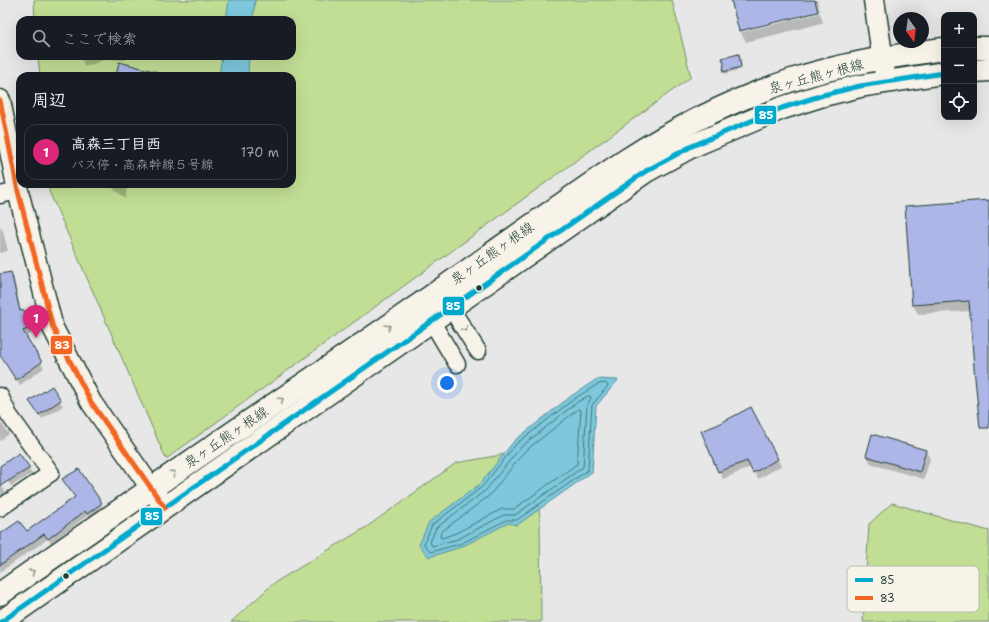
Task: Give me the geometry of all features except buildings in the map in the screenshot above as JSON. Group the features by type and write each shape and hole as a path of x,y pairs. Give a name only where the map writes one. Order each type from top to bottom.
{"main road":[{"path":"977,48 989,48"},
{"name":"泉ヶ丘熊ヶ根線","path":"0,594 627,159 669,134 708,114 749,96 794,79 883,59 941,49"},
{"path":"977,70 989,70"},
{"name":"泉ヶ丘熊ヶ根線","path":"1,622 646,171 692,146 782,108 823,96 886,81 941,73"}],"street":[{"path":"874,0 886,81"},
{"path":"0,100 9,193 53,328 91,402 165,508"},
{"path":"438,290 452,308 478,351"},
{"path":"432,322 457,364"},
{"path":"0,396 9,415 51,473 0,508"}],"green space":[{"path":"34,0 672,0 691,77 166,459 49,188 296,188 296,72 40,72 38,60 296,60 296,16 35,16"},
{"path":"512,453 532,468 540,516 541,622 231,622 274,583 368,526 456,463"},
{"path":"892,503 989,531 989,622 863,622 864,612 979,612 979,566 866,566 869,524"}],"water":[{"path":"229,0 255,0 253,16 227,16"},
{"path":"221,60 249,60 248,72 220,72"},
{"path":"597,379 618,380 596,406 592,472 517,525 508,523 461,547 429,557 419,545 429,522 480,484 514,441 571,396"}],"transit line":[{"name":"85","path":"1,622 646,171 692,146 782,108 823,95 860,86 941,73"},
{"name":"83","path":"0,100 16,181"},
{"name":"83","path":"17,188 53,328 91,402 165,508"}],"place":[{"name":"高森三丁目西","path":"36,338"}]}
